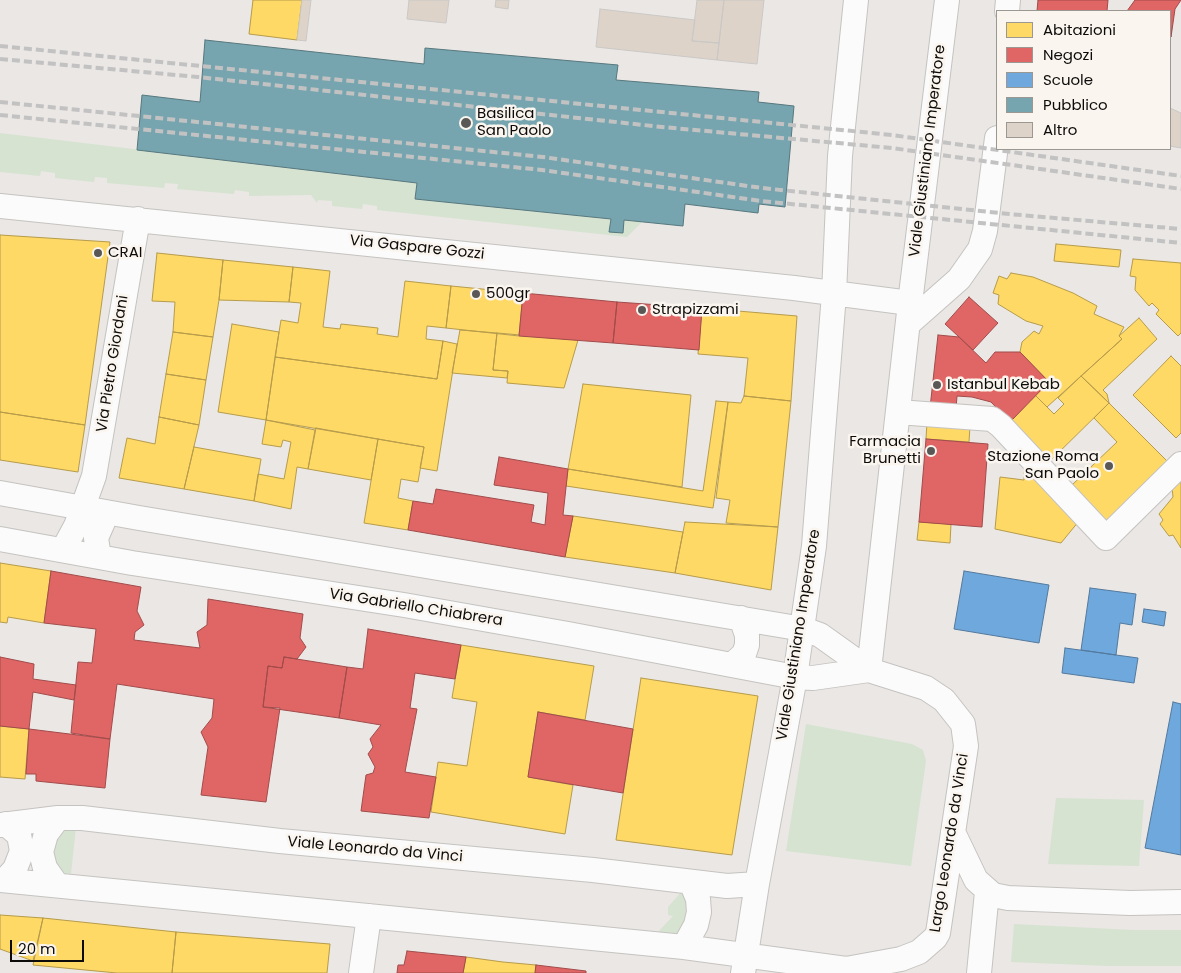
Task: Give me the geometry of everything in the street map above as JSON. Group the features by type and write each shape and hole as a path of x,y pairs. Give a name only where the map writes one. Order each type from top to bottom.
{"street":[{"name":"Viale Giustiniano Imperatore","path":"869,670 909,313 947,0"},
{"name":"Viale Giustiniano Imperatore","path":"745,965 757,884 803,629 820,479 834,294 840,156 853,5"},
{"path":"834,294 909,313 954,285 980,249 986,232 996,147"},
{"name":"Via Gaspare Gozzi","path":"0,206 138,219 834,294"},
{"name":"Via Pietro Giordani","path":"82,508 94,476 138,219"},
{"path":"898,412 992,420 1001,426 1106,538 1181,464"},
{"path":"0,493 107,513 803,629"},
{"path":"64,550 76,526 82,508"},
{"path":"99,557 96,538 98,529 107,513"},
{"name":"Via Gabriello Chiabrera","path":"0,539 99,557 404,605 733,664 795,677"},
{"path":"733,664 744,654 747,645 747,635 741,618"},
{"name":"Largo Leonardo da Vinci","path":"745,965 805,969 846,969 902,959 919,952 938,933 966,746 962,724 950,705 936,693 869,670 820,635 803,629"},
{"name":"Largo Leonardo da Vinci","path":"795,677 813,678 869,670"},
{"path":"57,884 45,868 41,852 46,834 58,818"},
{"name":"Viale Leonardo da Vinci","path":"3,824 58,818 82,818 290,842 593,870 727,886 757,884"},
{"name":"Viale Leonardo da Vinci","path":"3,824 19,835 22,851 15,869 3,880"},
{"path":"953,832 976,880 987,892 1008,898 1181,902"},
{"name":"Viale Leonardo da Vinci","path":"3,880 684,947 745,965"},
{"path":"684,947 696,925 699,912 698,899 691,882"},
{"path":"979,973 987,892"},
{"path":"361,973 369,916"},
{"path":"846,969 875,973"}],"green space":[{"path":"0,133 417,183 415,199 611,219 609,231 624,220 642,222 627,237 377,210 377,206 363,204 362,209 332,206 332,201 318,200 317,203 311,195 249,196 249,192 235,190 234,194 177,189 178,184 165,183 164,188 107,183 107,178 95,177 94,182 55,178 55,173 41,171 40,176 0,172"},
{"path":"806,724 912,744 923,750 926,761 911,866 786,851"},
{"path":"1056,798 1144,800 1139,866 1048,864"},
{"path":"76,827 71,874 61,872 54,866 51,840 61,829"},
{"path":"684,889 690,910 680,935 657,933 673,916 668,915 668,907"},
{"path":"1014,924 1133,930 1181,930 1181,966 1109,966 1011,962"}],"building: Abitazioni":[{"path":"253,0 302,0 297,40 249,34"},
{"path":"0,235 110,242 85,425 0,412"},
{"path":"1056,244 1121,250 1119,267 1054,261"},
{"path":"157,253 223,260 213,337 173,332 175,302 152,301"},
{"path":"1133,259 1181,263 1181,333 1178,336 1156,314 1159,310 1152,303 1149,306 1135,290 1136,277 1130,276"},
{"path":"223,260 293,267 289,302 219,300"},
{"path":"293,267 330,271 323,327 340,329 341,324 378,328 377,334 398,337 405,281 451,286 446,328 427,326 426,339 443,341 437,379 275,357 281,320 298,323 301,303 289,302"},
{"path":"1011,273 1033,277 1073,293 1097,306 1094,314 1124,327 1119,336 1122,339 1047,407 1035,395 1049,382 1020,352 1022,342 1034,331 1039,334 1043,326 1026,321 998,304 999,295 993,293 999,276 1007,279"},
{"path":"451,286 523,293 519,336 446,328"},
{"path":"702,308 797,316 791,401 744,396 748,358 698,354"},
{"path":"1139,318 1157,339 1103,390 1107,394 1109,403 1081,376 1122,339 1119,336"},
{"path":"232,324 279,332 266,420 218,412"},
{"path":"460,330 497,333 493,370 508,371 507,378 452,373"},
{"path":"173,332 213,337 206,380 166,374"},
{"path":"497,333 578,340 564,388 507,383 508,371 493,370"},
{"path":"443,341 457,344 437,471 420,468 424,447 266,420 275,357 437,379"},
{"path":"1171,356 1181,366 1181,433 1176,438 1133,395"},
{"path":"166,374 206,380 199,425 159,417"},
{"path":"1081,376 1109,403 1049,462 1010,422 1035,395 1054,414 1064,404 1058,398"},
{"path":"583,384 691,395 682,487 568,469"},
{"path":"744,396 791,401 778,527 726,523 730,500 716,498 728,402 741,403"},
{"path":"716,401 728,402 713,508 566,486 568,469 703,491"},
{"name":"Stazione Roma San Paolo","path":"1109,403 1168,462 1109,524 1072,485 1117,442 1094,418"},
{"path":"0,412 85,425 78,472 0,460"},
{"path":"159,417 199,425 184,489 119,478 127,438 155,444"},
{"path":"266,420 315,430 308,469 297,467 291,509 254,501 258,474 284,479 291,442 283,440 281,447 262,444"},
{"path":"927,422 970,426 969,442 926,439"},
{"path":"316,428 378,439 371,480 308,469"},
{"path":"378,439 424,447 418,482 401,479 398,498 413,501 408,530 364,523"},
{"path":"194,447 261,459 254,501 184,489"},
{"path":"1024,465 1079,521 1061,543 995,529 1000,477 1024,480"},
{"path":"1181,478 1181,548 1173,535 1169,536 1160,524 1163,520 1159,514 1173,497 1172,487"},
{"path":"573,516 683,532 675,573 565,557"},
{"path":"685,522 778,527 771,590 675,573"},
{"path":"919,522 951,524 950,543 917,540"},
{"path":"0,563 51,571 44,623 8,617 7,623 0,622"},
{"path":"461,645 594,666 585,720 538,712 528,777 573,785 565,834 431,812 438,762 467,766 477,702 452,698"},
{"path":"641,678 758,696 732,855 616,840"},
{"path":"0,726 29,729 25,779 0,777"},
{"path":"0,915 43,918 33,961 0,949"},
{"path":"43,918 176,932 172,973 117,973 33,965"},
{"path":"176,932 330,944 327,973 172,973"},
{"path":"466,957 536,965 535,973 463,973"}],"building: Negozi":[{"path":"1038,0 1108,0 1107,10 1037,10"},
{"path":"1135,0 1181,0 1175,9 1171,37 1171,10 1128,10"},
{"path":"523,293 617,302 613,343 519,336"},
{"path":"969,297 998,323 973,350 945,324"},
{"path":"617,302 702,308 699,350 613,343"},
{"path":"938,335 959,337 986,363 995,352 1020,352 1049,382 1010,422 991,402 972,397 957,396 956,409 930,408"},
{"path":"926,439 988,444 982,527 919,522"},
{"path":"499,457 568,469 563,515 573,516 565,557 408,530 413,501 433,504 436,489 534,505 531,522 545,525 548,493 494,485"},
{"path":"51,571 141,587 137,611 144,625 135,632 134,640 200,648 197,632 207,625 208,599 303,614 300,638 306,647 297,659 284,657 282,668 268,666 263,707 280,708 266,802 201,795 208,747 201,732 212,718 214,699 117,684 110,739 71,733 78,662 92,663 96,629 44,623"},
{"path":"368,629 461,645 455,679 415,673 410,708 417,709 405,772 436,777 429,818 361,811 366,775 373,773 375,767 368,754 373,747 370,739 381,725 339,718 347,667 363,669"},
{"path":"0,657 34,664 33,679 76,685 74,700 33,692 29,729 0,726"},
{"path":"284,657 347,667 339,718 263,707 268,666 282,668"},
{"path":"538,712 633,729 623,793 528,777"},
{"path":"29,729 110,739 105,788 36,781 36,774 26,774"},
{"path":"407,951 466,957 463,973 397,973 398,965 404,965"},
{"path":"536,965 586,971 586,973 535,973"}],"building: Scuole":[{"path":"964,571 1049,585 1039,643 954,629"},
{"path":"1090,588 1136,594 1132,625 1120,623 1116,655 1081,650"},
{"path":"1144,609 1166,612 1164,626 1142,622"},
{"path":"1065,648 1138,658 1134,683 1062,673"},
{"path":"1173,702 1181,704 1181,855 1145,848"}],"building: Pubblico":[{"name":"Basilica San Paolo","path":"205,40 424,64 425,48 618,65 616,80 759,92 758,102 794,106 785,207 759,204 758,213 685,204 683,226 624,220 623,233 609,232 611,219 415,199 417,183 137,150 142,95 200,102"}],"building: Altro":[{"path":"302,0 311,0 306,41 297,40"},
{"path":"409,0 449,0 446,23 407,19"},
{"path":"496,0 509,0 508,9 495,7"},
{"path":"697,0 724,0 719,43 692,41"},
{"path":"724,0 764,0 757,64 717,60"},
{"path":"600,9 695,20 692,41 719,43 717,60 596,47"},
{"path":"1171,108 1181,113 1181,148 1171,146"}],"railway":[{"path":"0,46 892,135 996,150"},
{"path":"0,59 198,77 662,127 892,148 1181,189"},
{"path":"0,102 543,157 762,188 1009,214 1181,229"},
{"path":"0,115 542,170 761,201 1181,243"},
{"path":"998,150 1181,176"}],"place":[{"name":"Basilica San Paolo","path":"466,123"},
{"name":"CRAI","path":"98,253"},
{"name":"500gr","path":"476,294"},
{"name":"Strapizzami","path":"642,310"},
{"name":"Istanbul Kebab","path":"937,385"},
{"name":"Farmacia Brunetti","path":"931,451"},
{"name":"Stazione Roma San Paolo","path":"1109,466"}]}
